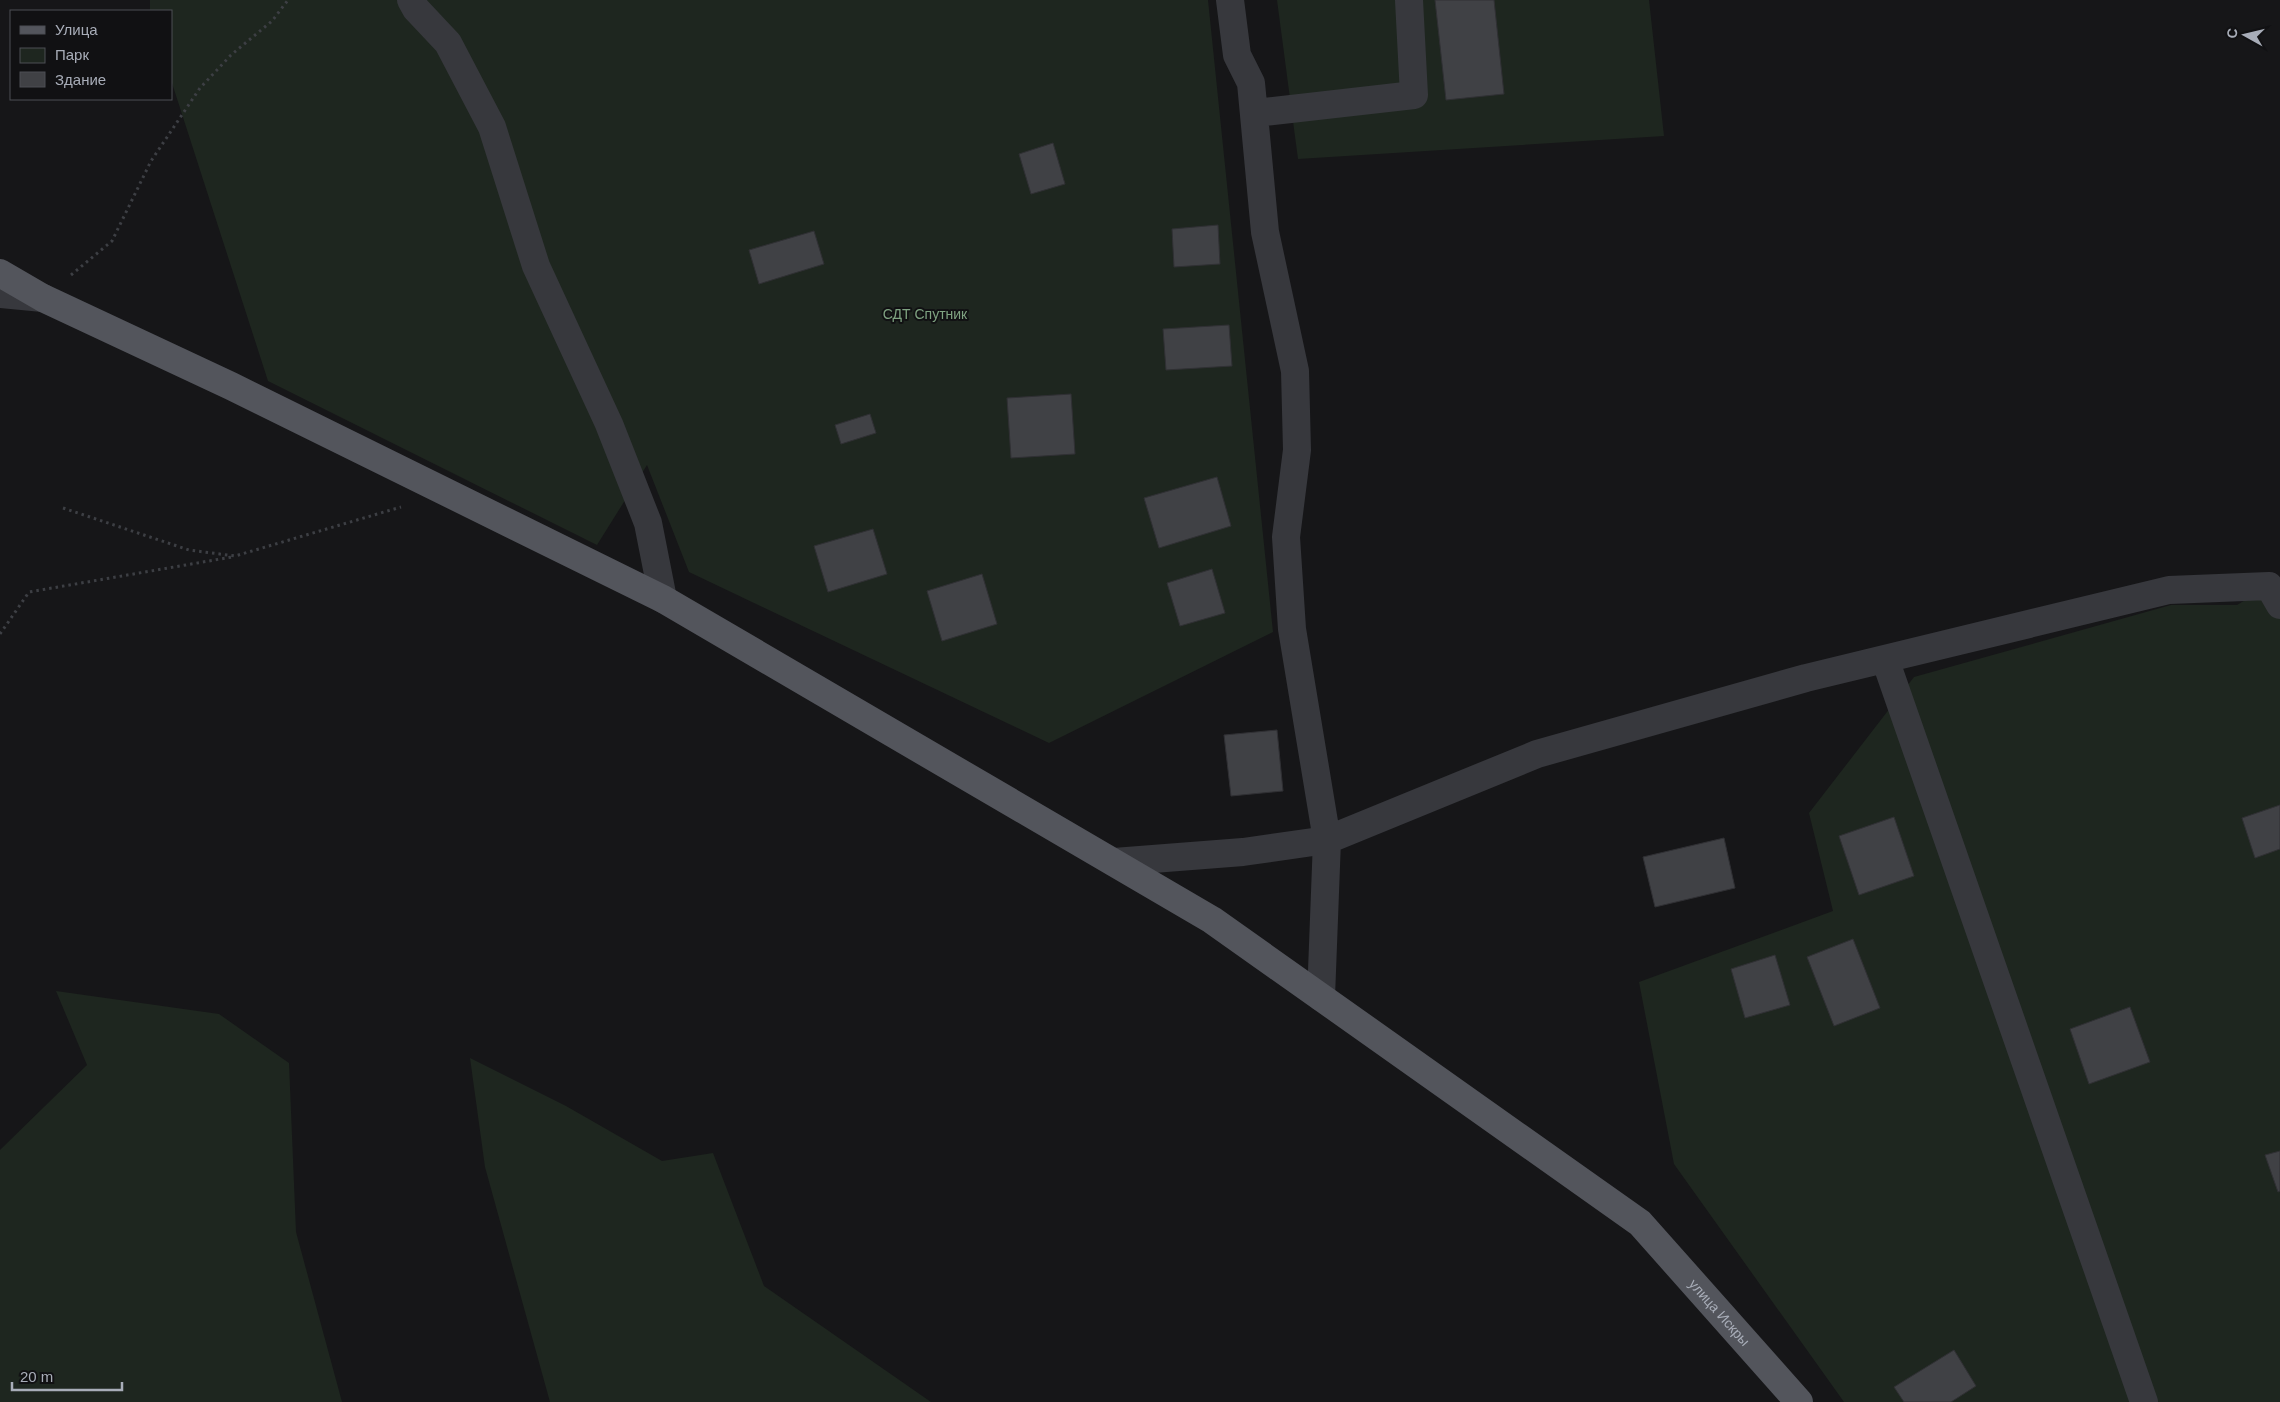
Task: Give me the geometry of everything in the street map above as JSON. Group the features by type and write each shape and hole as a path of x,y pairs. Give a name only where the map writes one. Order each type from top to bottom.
{"main road":[{"name":"улица Искры","path":"0,272 44,298 231,386 663,599 1212,920 1640,1223 1798,1402"}],"street":[{"path":"411,0 416,9 448,43 492,127 536,266 609,424 648,523 663,599"},
{"path":"1230,0 1237,55 1251,83 1265,232 1295,371 1297,450 1286,537 1292,628 1327,840 1321,997"},
{"path":"1255,113 1414,95 1410,0"},
{"path":"0,294 44,298"},
{"path":"1114,862 1243,852 1327,840 1537,754 1806,678 2169,590 2269,586 2280,605"},
{"path":"1885,659 2144,1402"}],"path":[{"path":"44,298 112,241 151,161 200,88 231,55 272,21 288,0"},
{"path":"0,634 29,592 235,556 449,493"},
{"path":"63,508 189,550 235,556"}],"green space":[{"name":"СДТ Спутник","path":"150,0 1208,0 1273,632 1049,743 689,572 647,465 597,545 268,381 172,83 172,10 150,10"},
{"path":"1277,0 1649,0 1664,136 1298,159"},
{"path":"2280,579 2280,1402 1844,1402 1674,1164 1639,982 1833,911 1809,813 1914,677 2171,605 2237,605"},
{"path":"56,991 219,1014 289,1063 296,1232 342,1402 0,1402 0,1150 87,1065"},
{"path":"470,1058 566,1106 662,1161 713,1153 764,1286 931,1402 550,1402 485,1167"}],"building":[{"path":"1435,0 1494,0 1504,94 1446,100"},
{"path":"1053,143 1065,184 1031,194 1019,154"},
{"path":"1218,225 1220,264 1174,267 1172,229"},
{"path":"814,231 824,264 759,284 749,250"},
{"path":"1229,325 1232,366 1166,370 1163,329"},
{"path":"1071,394 1075,454 1011,458 1007,398"},
{"path":"870,414 876,433 841,444 835,425"},
{"path":"1217,477 1231,526 1159,548 1144,498"},
{"path":"873,529 887,574 828,592 814,546"},
{"path":"1212,569 1225,613 1180,626 1167,583"},
{"path":"982,574 997,624 942,641 927,591"},
{"path":"1277,730 1283,791 1231,796 1224,735"},
{"path":"2280,805 2280,849 2255,858 2242,818"},
{"path":"1894,817 1914,876 1859,895 1839,836"},
{"path":"1724,838 1735,888 1655,907 1643,857"},
{"path":"1853,939 1880,1008 1834,1026 1807,957"},
{"path":"1775,955 1790,1005 1745,1018 1731,969"},
{"path":"2130,1007 2150,1062 2089,1084 2070,1029"},
{"path":"2280,1151 2280,1191 2278,1192 2265,1155"},
{"path":"1954,1350 1976,1386 1951,1402 1904,1402 1894,1387"}]}
